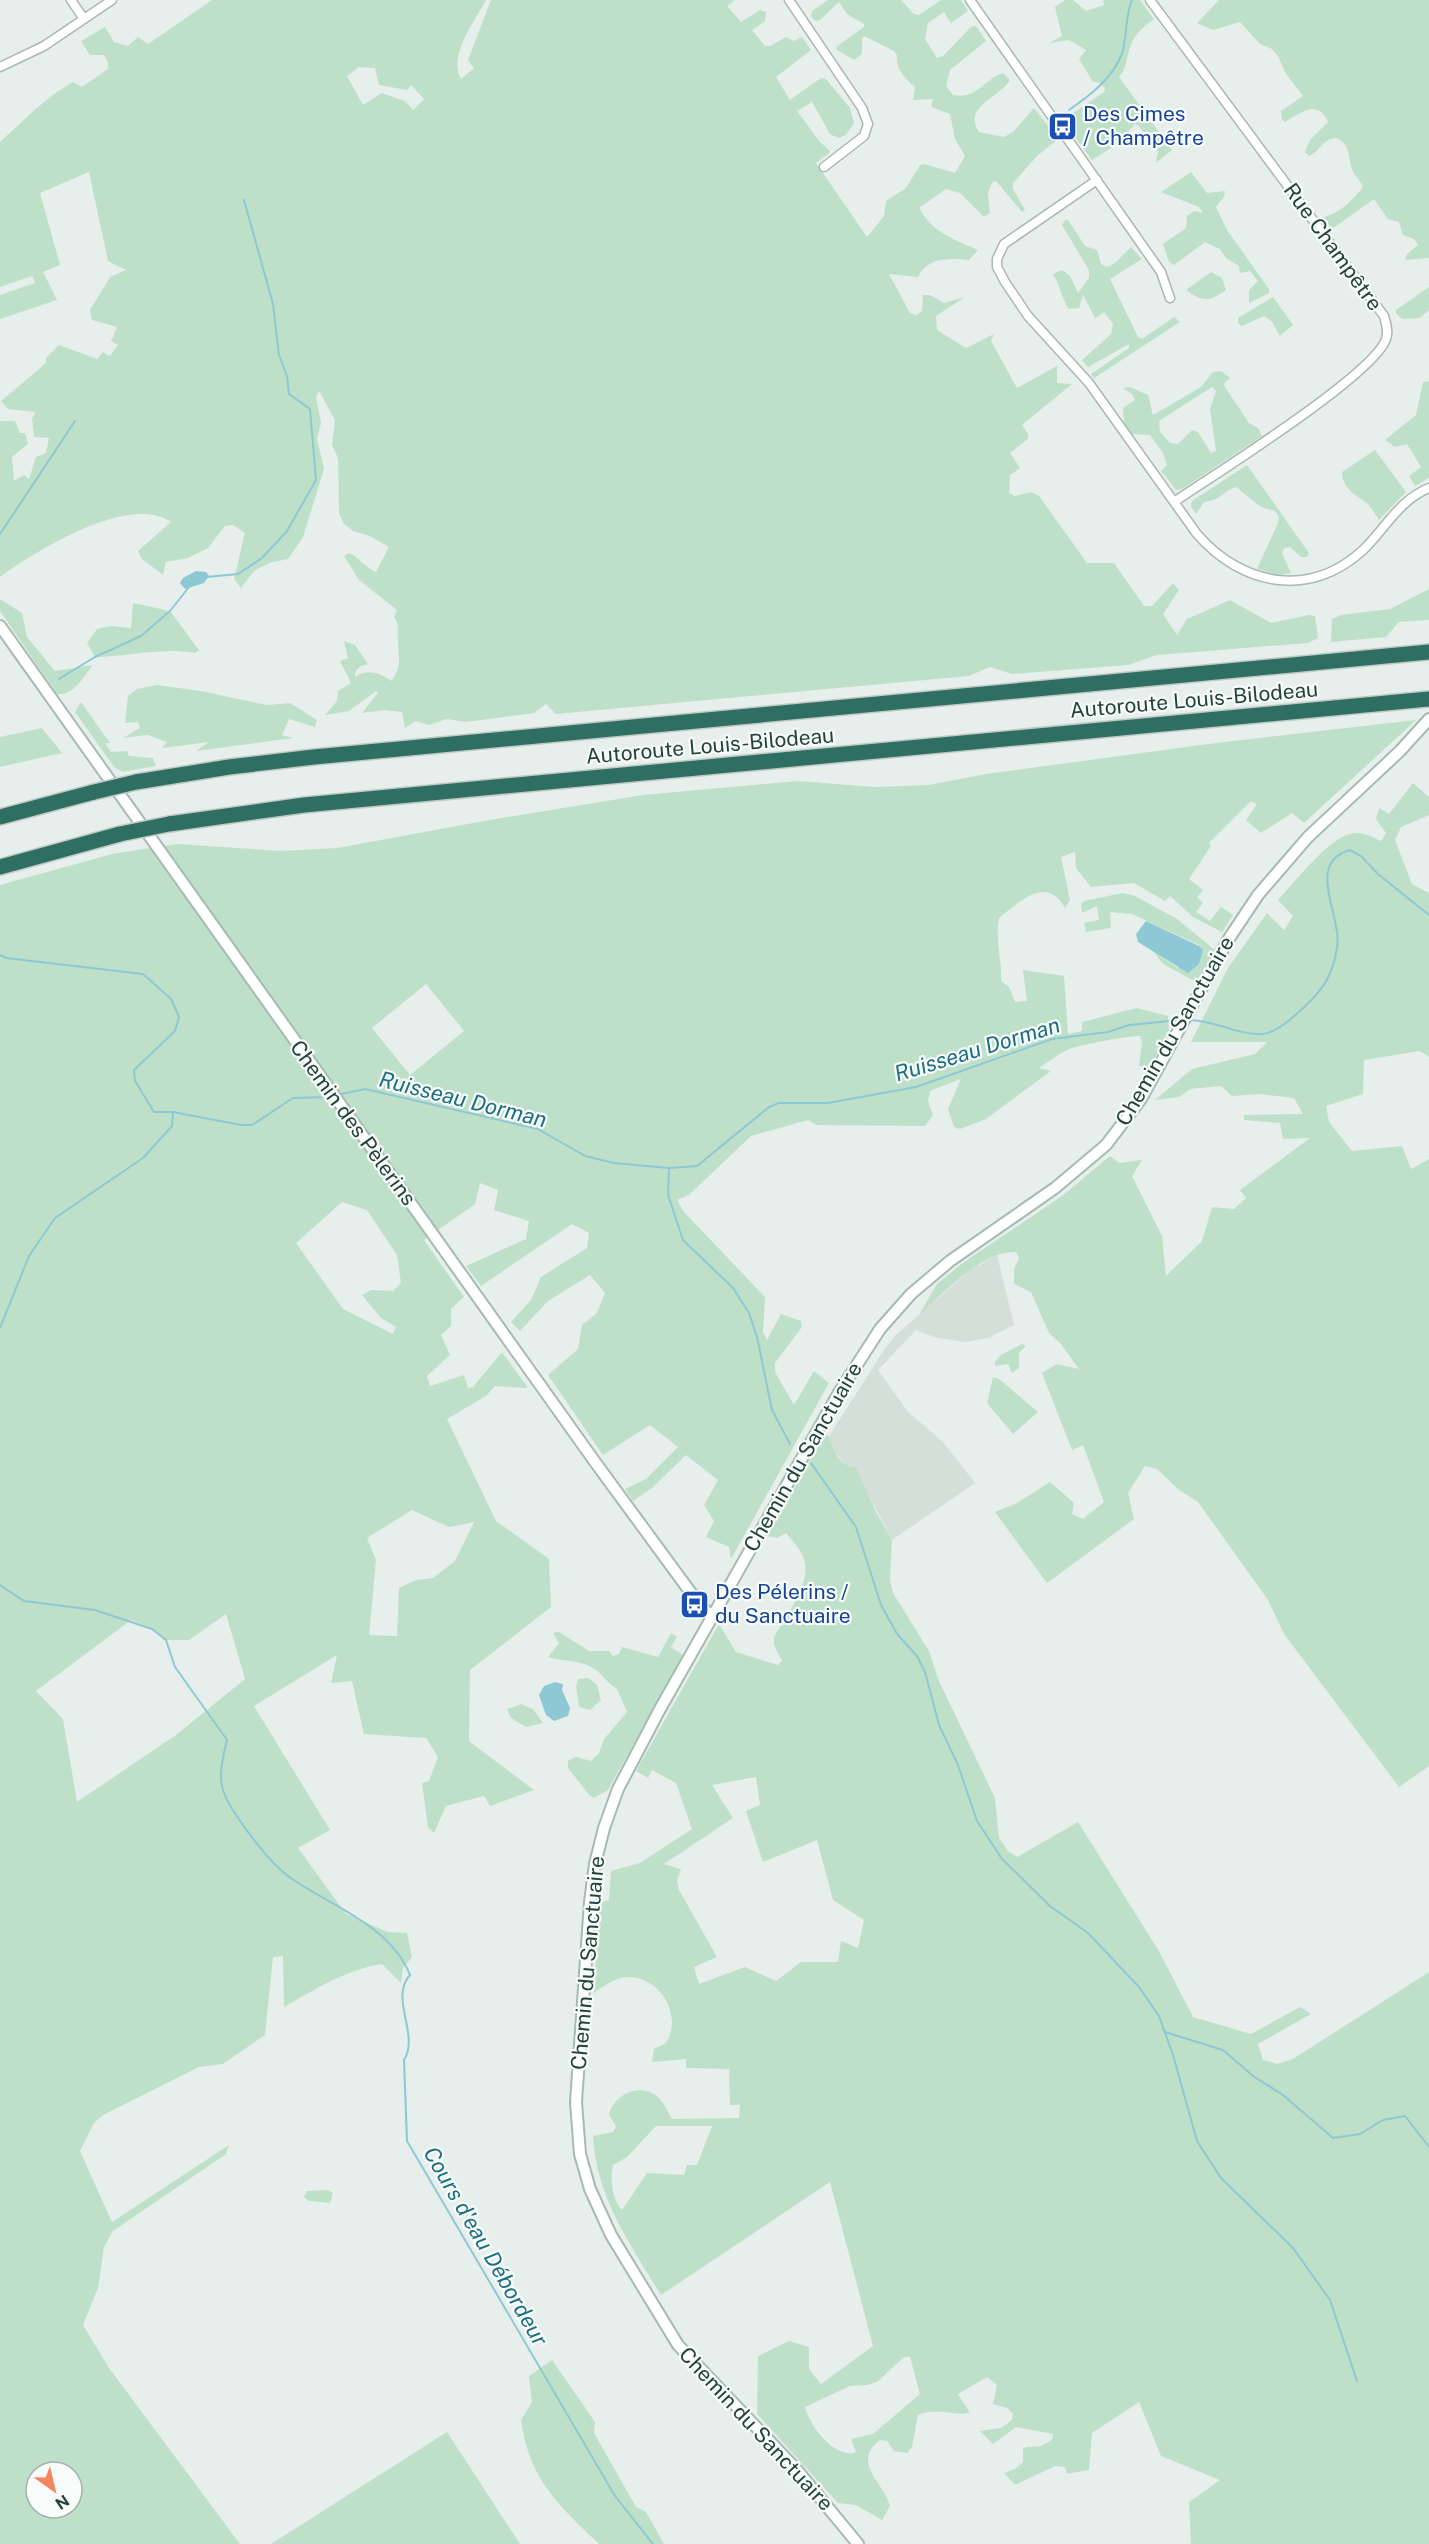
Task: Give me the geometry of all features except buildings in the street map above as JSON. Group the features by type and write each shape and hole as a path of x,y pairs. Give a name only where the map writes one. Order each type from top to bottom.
{"highway":[{"name":"Autoroute Louis-Bilodeau","path":"0,818 136,782 223,767 1429,652"},
{"name":"Autoroute Louis-Bilodeau","path":"0,867 120,834 169,824 320,803 1422,700"}],"street":[{"path":"71,0 84,19"},
{"path":"0,67 28,55 112,0"},
{"path":"789,0 856,97 867,118 867,130 864,136 824,168"},
{"path":"970,0 1161,272 1170,298"},
{"name":"Rue Champêtre","path":"1150,0 1384,316 1388,331 1383,345 1342,385 1174,502"},
{"path":"1097,180 1004,244 999,252 997,267 1023,309 1082,375 1204,541 1229,564 1262,578 1298,580 1332,571 1353,558 1405,502 1429,488"},
{"name":"Chemin des Pèlerins","path":"0,626 601,1471 702,1608 713,1616"},
{"name":"Chemin du Sanctuaire","path":"858,2544 813,2487 674,2338 604,2222 590,2189 580,2154 577,2080 590,1902 599,1846 610,1810 627,1772 713,1616 843,1386 880,1329 911,1294 950,1261 1055,1188 1106,1145 1141,1100 1230,935 1272,877 1322,822 1395,756 1429,719"}],"shaded area":[{"path":"997,1255 1014,1325 988,1338 966,1342 937,1338 916,1330 878,1370 908,1412 943,1442 975,1483 892,1540 868,1494 832,1448 829,1436 886,1347 897,1334 969,1271"}],"green space":[{"path":"212,0 486,0 460,49 458,70 461,79 474,68 468,60 491,0 735,0 727,6 741,22 760,10 766,12 765,21 752,30 765,46 770,46 786,37 794,41 802,37 811,50 776,77 790,100 821,78 826,79 850,108 854,123 846,135 838,138 830,134 812,102 797,111 820,142 829,150 830,152 816,163 867,237 884,216 886,201 906,188 920,165 924,164 955,173 965,156 955,139 950,114 931,107 933,99 913,100 915,87 899,70 897,55 894,51 864,36 862,54 854,60 837,50 836,47 864,27 864,24 847,14 839,2 820,20 815,21 811,16 812,11 828,0 901,0 914,14 919,15 941,0 961,0 968,11 951,23 944,12 928,23 925,39 937,58 943,56 971,27 976,26 986,41 950,70 946,86 953,95 968,95 1003,73 1010,80 984,103 975,115 975,123 979,132 1004,137 1013,132 1034,108 1058,139 1037,156 1013,183 1013,189 1025,210 1022,212 996,181 992,182 988,193 990,213 984,217 960,193 946,189 919,208 937,230 978,250 969,260 947,259 933,262 922,270 918,277 889,274 910,313 916,315 922,311 923,295 930,295 944,303 965,297 936,316 937,330 966,348 994,334 991,341 1017,388 1057,366 1057,383 1072,384 1022,425 1028,434 1028,439 1010,453 1020,468 1010,475 1009,493 1015,496 1031,492 1039,496 1087,563 1114,563 1144,606 1152,606 1173,583 1179,590 1163,614 1177,635 1187,619 1230,600 1271,623 1309,615 1315,616 1318,638 1308,643 1157,655 1128,665 1012,674 990,667 969,676 556,714 546,704 534,713 466,722 447,719 429,725 415,721 405,728 402,712 385,710 362,713 378,693 376,691 349,711 325,715 337,701 338,691 351,683 340,661 348,658 344,641 355,645 368,664 356,671 355,677 364,673 373,673 382,675 391,681 397,671 399,657 398,626 394,617 397,610 359,580 344,556 349,553 376,572 389,547 370,536 353,531 344,524 339,513 338,458 332,445 335,420 319,391 316,397 321,423 317,439 324,469 303,537 288,559 269,563 254,571 241,588 234,579 245,533 233,525 225,526 208,548 188,558 166,562 163,575 142,559 138,551 171,522 153,515 132,515 83,529 36,553 0,577 0,421 15,421 20,433 25,433 28,444 12,457 14,481 24,475 29,479 36,457 46,453 49,438 34,437 32,418 36,412 8,409 1,401 46,363 46,358 59,345 97,359 103,352 110,356 118,345 111,341 117,327 92,320 90,310 110,277 126,270 108,261 89,172 40,193 60,265 43,272 57,300 0,319 0,295 35,283 32,276 0,287 0,142 63,88 73,82 82,87 108,69 108,62 104,55 90,55 81,41 105,27 114,42 128,46 138,37 148,44","holes":["359,67 375,68 379,85 407,90 411,85 424,99 413,110 405,101 382,93 363,105 347,76"]},
{"path":"1065,0 1073,0 1086,11 1104,5 1103,0 1140,0 1154,19 1135,37 1119,77 1172,150 1156,163 1158,152 1138,125 1135,124 1117,144 1092,160 1063,120 1104,92 1105,88 1098,82 1093,82 1079,59 1086,50 1069,40 1049,43 1062,36 1055,7"},
{"path":"1219,0 1429,0 1429,258 1405,260 1407,254 1418,245 1414,239 1403,235 1399,222 1388,219 1374,199 1329,231 1321,220 1322,218 1345,206 1363,187 1352,169 1346,146 1336,138 1324,143 1309,156 1305,152 1310,140 1328,122 1324,115 1314,109 1285,122 1282,120 1281,111 1303,96 1286,74 1278,56 1272,49 1260,44 1240,22 1213,30 1197,23"},
{"path":"1191,172 1207,193 1225,191 1224,197 1216,207 1227,230 1269,289 1269,293 1249,303 1249,290 1258,281 1250,271 1240,273 1239,266 1226,258 1220,249 1205,242 1174,265 1169,262 1163,244 1186,228 1187,216 1194,211 1203,213 1199,207 1161,192"},
{"path":"1065,220 1068,220 1085,246 1097,250 1101,264 1107,267 1115,263 1131,247 1142,259 1110,279 1138,337 1142,339 1174,317 1180,322 1094,378 1091,374 1129,348 1129,344 1088,367 1082,360 1111,334 1113,324 1104,312 1095,318 1083,295 1079,308 1069,309 1065,302 1053,274 1062,270 1070,276 1078,293 1089,278 1089,270 1062,225"},
{"path":"1211,272 1222,278 1226,290 1215,297 1206,299 1197,297 1186,290"},
{"path":"1429,287 1429,310 1420,318 1402,319 1396,313 1396,310"},
{"path":"1273,297 1293,325 1280,336 1272,322 1264,316 1242,326 1238,323 1238,318"},
{"path":"1221,371 1230,378 1223,384 1249,423 1258,428 1262,436 1182,489 1176,490 1161,471 1167,465 1163,453 1150,435 1132,434 1124,423 1123,408 1135,400 1132,394 1123,388 1130,387 1148,395 1153,415 1201,387 1213,372","holes":["1212,387 1216,391 1210,409 1216,451 1211,453 1198,432 1192,430 1178,444 1170,443 1160,432 1159,421"]},
{"path":"1429,381 1429,478 1415,486 1409,476 1421,467 1407,444 1395,447 1385,440 1416,415 1423,382"},
{"path":"1375,450 1406,492 1379,520 1368,505 1352,492 1342,477 1342,472"},
{"path":"1247,465 1309,553 1307,557 1301,557 1290,547 1284,548 1282,553 1291,573 1277,575 1257,569 1278,523 1279,517 1275,511 1261,507 1236,487 1215,499 1204,502 1196,514 1191,506 1192,501"},
{"path":"1429,589 1429,620 1399,622 1386,637 1331,642 1332,619 1341,615 1390,609"},
{"path":"0,599 22,613 27,637 55,671 93,665 73,689 57,694 0,611"},
{"path":"133,603 170,611 199,650 195,653 170,651 95,657 87,643 97,629 111,626 131,628"},
{"path":"157,685 201,691 267,705 290,703 317,720 315,727 289,719 282,735 293,738 196,751 209,742 162,748 167,742 148,735 123,738 140,728 138,722 125,723 128,696 137,689"},
{"path":"81,702 110,743 105,743 111,752 127,751 129,756 153,758 156,766 123,772 114,767 75,712"},
{"path":"1416,720 1304,823 1292,813 1261,833 1246,820 1257,804 1251,801 1209,843 1211,846 1189,879 1203,890 1197,897 1203,903 1196,912 1210,921 1221,907 1233,915 1222,932 1193,917 1170,896 1165,901 1134,883 1091,887 1076,868 1075,852 1061,857 1070,900 1065,908 1058,898 1050,893 1041,892 1024,899 999,918 1001,981 1009,987 1015,1002 1027,1001 1023,970 1064,976 1068,1034 1082,1031 1082,1022 1137,1008 1168,1016 1169,1031 1151,1066 1143,1068 1139,1065 1142,1042 1140,1036 1115,1039 1063,1052 1039,1068 1051,1071 986,1119 960,1129 954,1127 948,1109 961,1079 930,1091 928,1101 933,1115 925,1126 816,1125 808,1120 751,1136 689,1195 677,1200 684,1212 765,1297 763,1332 767,1340 781,1314 801,1321 802,1327 775,1363 775,1372 794,1405 814,1371 829,1383 731,1559 729,1547 706,1537 714,1521 704,1505 718,1480 686,1455 652,1488 633,1501 625,1489 646,1479 678,1447 650,1425 603,1455 548,1375 578,1349 582,1325 597,1313 605,1293 590,1275 548,1301 520,1331 511,1322 531,1300 541,1277 587,1248 589,1233 572,1224 481,1286 466,1266 526,1239 529,1221 494,1210 498,1190 480,1183 475,1204 424,1240 464,1297 451,1309 451,1326 441,1335 450,1355 427,1376 430,1386 464,1375 468,1388 473,1387 502,1352 528,1388 495,1386 486,1396 447,1419 496,1521 549,1559 551,1607 470,1670 469,1741 534,1790 490,1806 484,1796 446,1806 434,1833 428,1827 422,1783 429,1781 438,1757 426,1738 364,1734 352,1681 331,1683 337,1655 254,1706 330,1830 298,1848 346,1914 388,1932 407,1933 412,1957 403,1968 401,1983 382,1964 343,1975 284,2007 283,1956 273,1957 265,2035 223,2064 199,2067 103,2115 94,2123 80,2151 112,2222 229,2145 226,2154 113,2231 104,2247 98,2288 83,2325 109,2368 240,2544 0,2544 0,885 112,854 177,844 280,851 337,848 643,795 798,781 875,787 929,785 986,774 1208,744","holes":["426,984 464,1031 410,1075 372,1028","342,1202 367,1210 397,1255 401,1283 393,1291 371,1290 362,1295 381,1318 396,1327 393,1334 343,1309 296,1243","412,1510 449,1527 474,1522 455,1561 433,1578 416,1580 399,1588 397,1636 369,1635 376,1560 367,1538","226,1614 245,1679 176,1735 77,1802 63,1719 36,1691 131,1620 152,1629 166,1640 189,1640"]},
{"path":"42,728 62,753 0,767 0,737"},
{"path":"1413,783 1429,797 1429,815 1401,827 1395,840 1412,884 1429,893 1429,1057 1420,1051 1364,1060 1363,1094 1326,1106 1329,1122 1352,1151 1402,1146 1411,1169 1429,1159 1429,1766 1399,1787 1284,1634 1268,1600 1198,1502 1179,1490 1157,1469 1145,1466 1128,1493 1134,1519 1047,1583 995,1512 1017,1503 1050,1482 1074,1503 1072,1514 1083,1519 1104,1502 1083,1445 1072,1450 1042,1373 1057,1364 1079,1369 1060,1343 1049,1333 1031,1292 1014,1284 1014,1269 1019,1258 1016,1252 1003,1253 977,1266 919,1315 937,1284 964,1262 1062,1196 1110,1156 1119,1163 1142,1160 1132,1176 1162,1236 1166,1276 1202,1241 1212,1207 1234,1209 1246,1198 1240,1190 1310,1138 1283,1139 1280,1123 1244,1120 1244,1115 1303,1114 1294,1098 1260,1094 1232,1096 1221,1086 1190,1089 1179,1097 1155,1100 1192,1069 1255,1054 1267,1042 1191,1042 1228,968 1267,913 1284,930 1293,916 1278,900 1322,853 1341,838 1358,833 1381,841 1386,833 1376,819 1379,808 1389,814"},
{"path":"1123,893 1135,896 1177,919 1215,950 1196,982 1163,964 1154,952 1178,968 1199,945 1132,914 1110,912 1111,928 1086,932 1084,923 1099,920 1097,906 1082,913 1081,904 1084,901"},
{"path":"1022,1344 1026,1346 1019,1353 1019,1368 1012,1373 1008,1364 995,1366 995,1362 1001,1355"},
{"path":"993,1377 999,1379 1038,1412 1013,1434 987,1403"},
{"path":"825,1434 829,1436 841,1461 856,1468 892,1540 890,1580 893,1593 929,1651 938,1679 995,1798 999,1838 1008,1851 1017,1857 1078,1822 1160,1953 1193,2017 1251,2034 1300,2007 1311,2014 1258,2044 1263,2060 1277,2064 1293,2059 1429,1972 1429,2544 1191,2544 1189,2502 1220,2480 1161,2456 1139,2402 1092,2433 1089,2470 1067,2474 1065,2467 1055,2466 1015,2485 1004,2473 1015,2469 1023,2462 1023,2449 1041,2446 1052,2440 1053,2434 1016,2427 993,2444 980,2431 1001,2428 1012,2420 1013,2414 1007,2408 993,2404 997,2385 987,2377 958,2394 970,2413 931,2412 918,2415 912,2447 907,2453 894,2451 887,2441 880,2440 872,2448 868,2457 869,2465 890,2506 882,2520 856,2505 838,2503 757,2414 758,2356 789,2341 809,2347 809,2369 821,2384 873,2346 830,2182 661,2295 627,2238 608,2200 596,2158 593,2136 613,2132 616,2126 609,2115 616,2101 629,2092 637,2090 652,2093 659,2098 672,2119 739,2118 740,2105 730,2105 729,2069 686,2068 686,2059 652,2062 654,2049 666,2043 671,2032 672,2021 666,2000 650,1983 639,1978 627,1977 609,1983 594,1993 599,1903 609,1900 611,1871 640,1863 692,1829 676,1783 652,1770 648,1778 636,1771 719,1624 736,1652 778,1665 782,1661 774,1645 774,1637 801,1589 805,1569 804,1559 786,1533 777,1538 767,1536","holes":["756,1777 760,1805 746,1811 763,1862 817,1840 833,1900 864,1920 858,1948 841,1941 838,1962 801,1962 776,1981 745,1967 699,1984 694,1967 717,1957 679,1890 677,1881 681,1869 664,1864 733,1818 712,1785","656,2126 712,2126 697,2165 687,2165 684,2175 647,2173 622,2210 614,2195 612,2171 613,2165 627,2157","904,2357 910,2357 920,2394 873,2434 851,2439 856,2452 840,2451 817,2431 805,2407 850,2386 877,2382"]},
{"path":"559,1632 589,1651 609,1651 613,1656 619,1654 622,1647 658,1657 671,1633 677,1637 671,1647 683,1655 608,1790 594,1798 568,1768 568,1761 576,1757 591,1761 599,1753 604,1739 627,1712 617,1689 595,1669 582,1663 548,1657 559,1643 553,1633"},
{"path":"588,1678 597,1685 601,1700 590,1710 579,1707 576,1687 578,1679"},
{"path":"521,1704 533,1709 543,1723 526,1727 511,1718 507,1709"},
{"path":"328,2190 333,2193 330,2203 309,2201 304,2197 307,2191"},
{"path":"552,2360 595,2422 594,2433 636,2507 646,2512 664,2544 599,2544 558,2503 538,2475 525,2441 521,2420 532,2402 529,2376"},
{"path":"447,2432 520,2544 271,2544"}],"water":[{"path":"196,571 206,572 209,576 204,583 185,589 180,583 183,578"},
{"path":"1146,921 1199,946 1203,950 1199,964 1188,973 1138,942 1136,934"},
{"path":"555,1682 563,1684 562,1690 570,1708 568,1716 554,1721 546,1715 539,1695 544,1686"}],"waterway":[{"path":"1069,110 1099,87 1117,65 1125,43 1132,0"},
{"path":"207,577 238,574 262,558 287,531 316,480 310,409 289,394 287,376 279,355 273,304 244,200"},
{"path":"0,534 75,421"},
{"path":"59,679 95,657 141,636 170,611 189,587"},
{"name":"Ruisseau Dorman","path":"1189,1020 1262,1034 1278,1028 1315,997 1329,976 1337,948 1335,921 1328,892 1329,866 1336,857 1350,850 1361,856 1378,874 1429,915"},
{"name":"Ruisseau Dorman","path":"0,955 6,958 143,974 171,999 179,1017 175,1031 134,1070 135,1081 154,1112 173,1112 252,1125 293,1098 331,1097"},
{"name":"Ruisseau Dorman","path":"337,1095 365,1089 538,1129 585,1156 614,1163 669,1168 697,1166 769,1107 779,1103 828,1103 916,1087 1052,1039 1108,1032 1129,1025 1181,1020"},
{"name":"Cours d'eau Débordeur","path":"0,1328 29,1256 55,1218 143,1158 172,1126 173,1112"},
{"path":"669,1168 668,1195 683,1240 733,1288 749,1313 757,1337 772,1410 790,1444"},
{"path":"811,1463 856,1527 881,1605 897,1634 917,1656 925,1672 939,1725 958,1765 977,1821 1002,1859 1050,1906 1088,1933 1139,1987 1159,2016 1173,2055 1197,2141 1221,2178 1293,2248 1330,2300 1357,2381"},
{"name":"Cours d'eau Débordeur","path":"0,1585 24,1601 95,1610 152,1629 166,1640 175,1667 227,1740 222,1767 222,1787 230,1805 245,1828 287,1876 361,1920 390,1944 401,1958 410,1975 404,1984 402,1994 409,2039 404,2060 407,2141 615,2496 653,2544"},
{"path":"1165,2032 1223,2050 1253,2076 1283,2095 1333,2138 1360,2134 1383,2120 1405,2116 1429,2147"}],"place":[{"name":"Des Cimes / Champêtre","path":"1062,126"},
{"name":"Des Pélerins / du Sanctuaire","path":"694,1604"}]}
